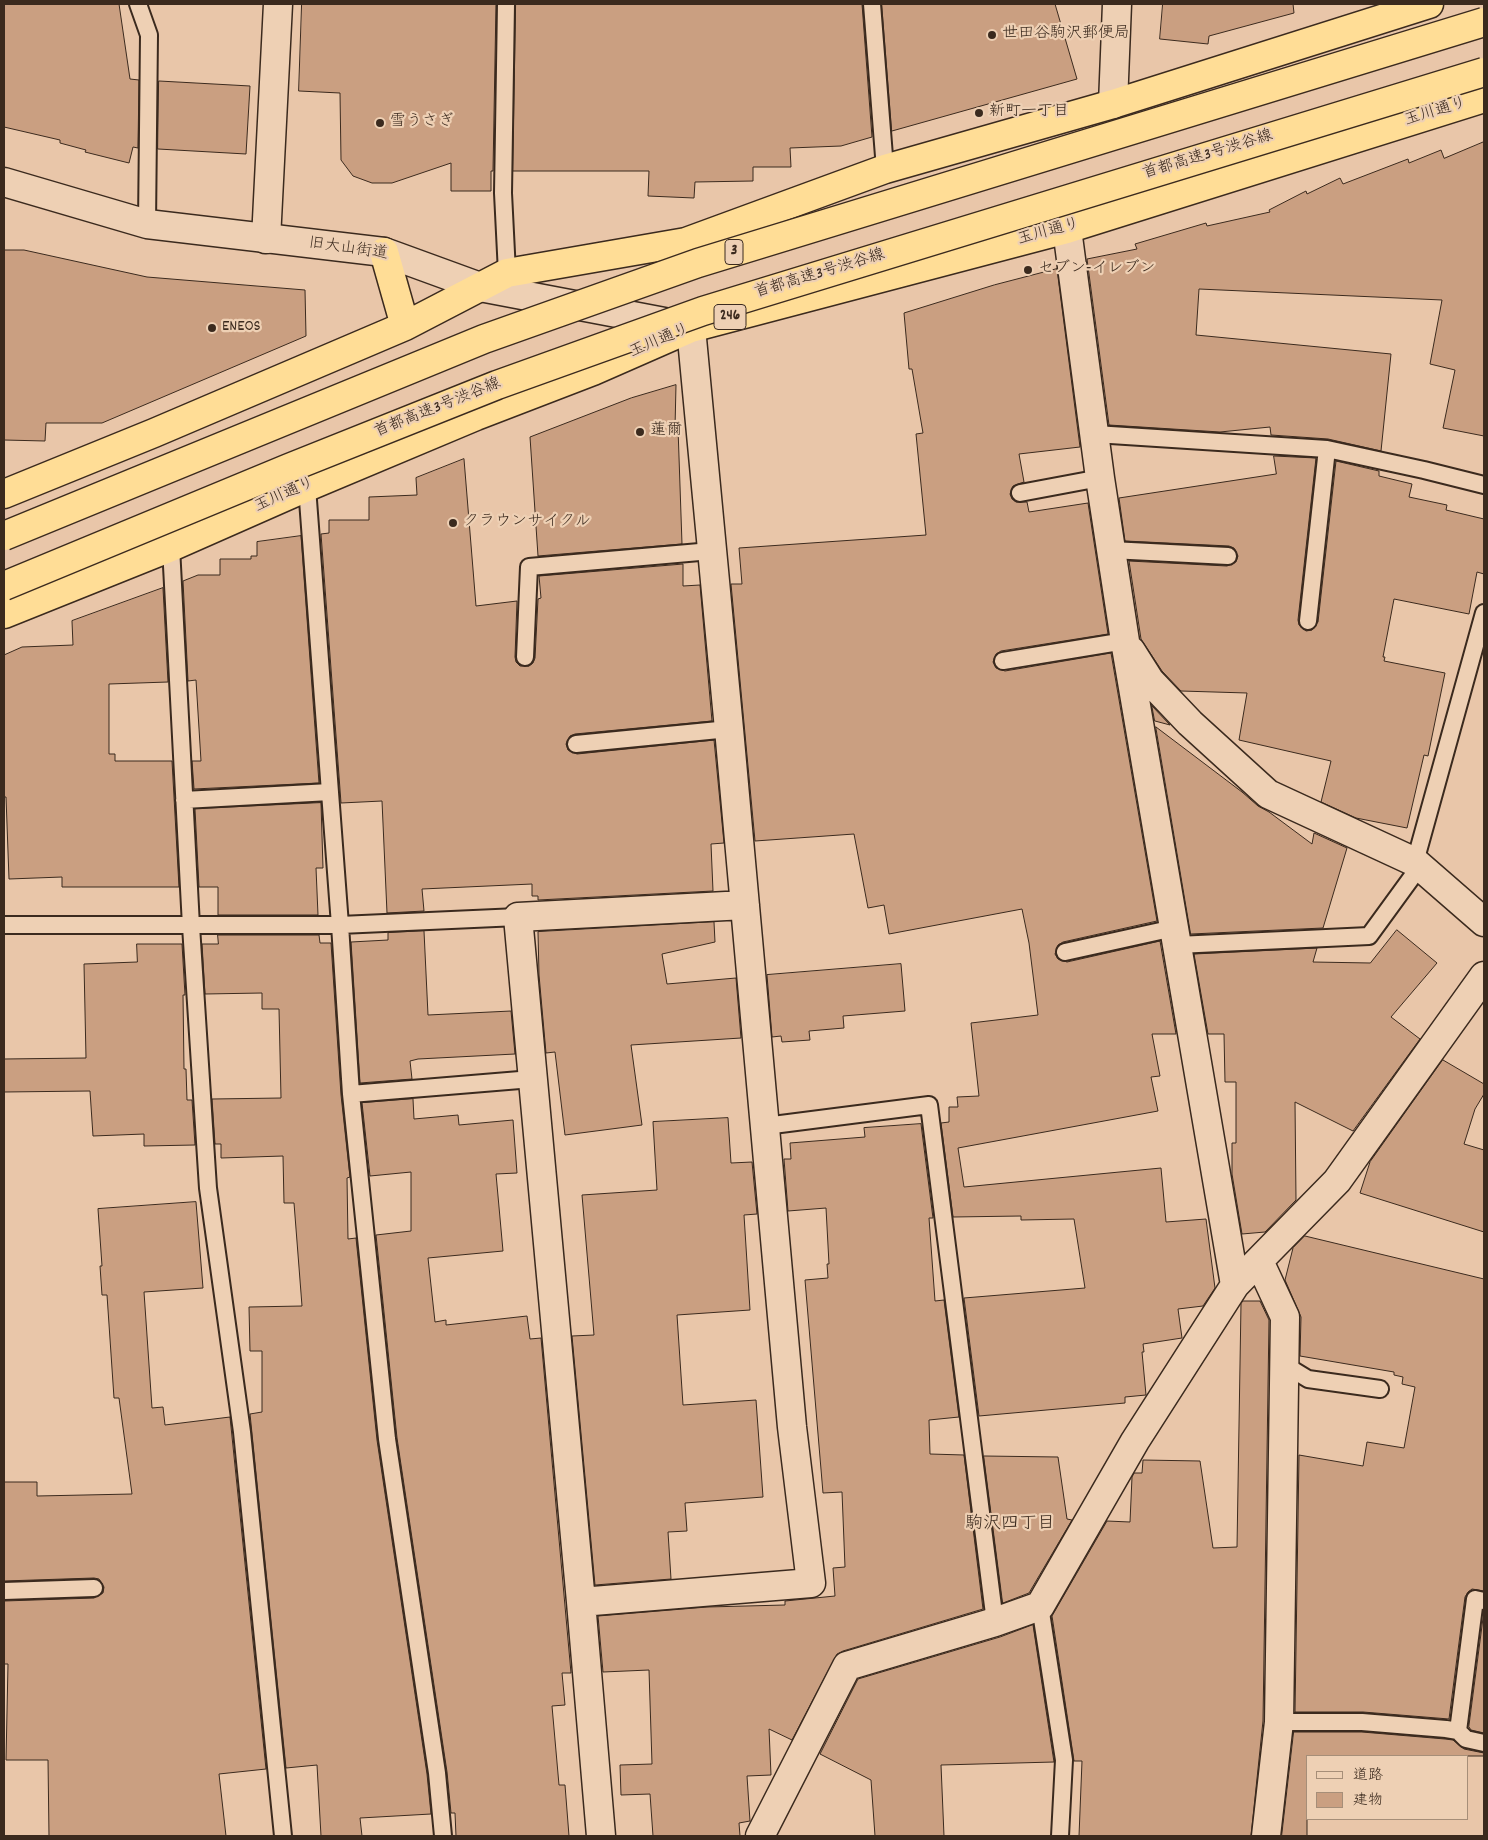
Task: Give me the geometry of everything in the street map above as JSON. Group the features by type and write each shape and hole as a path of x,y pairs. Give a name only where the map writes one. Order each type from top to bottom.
{"highway":[{"path":"4,494 154,433 405,326 508,274 686,242 885,169 1113,104 1429,4"},
{"name":"3","path":"4,536 484,339 698,263 1484,22"},
{"name":"首都高速3号渋谷線","path":"4,586 497,385 703,311 1484,72"},
{"name":"玉川通り","path":"4,614 171,547 307,487 476,416 593,371 691,328 1067,229 1484,98"},
{"path":"384,252 405,326"}],"street":[{"path":"266,239 278,4"},
{"path":"1113,104 1117,4"},
{"name":"旧大山街道","path":"4,182 147,224 384,252 480,287 691,328"},
{"path":"1067,229 1100,478 1125,641 1235,1285"},
{"path":"580,1602 811,1583 792,1427 691,328"},
{"path":"1125,641 1150,681 1190,723 1268,794 1417,864 1484,922"},
{"path":"601,1836 518,916 745,905"},
{"path":"760,1836 847,1666 996,1622 1040,1606 1136,1441 1235,1285 1337,1181 1484,976"},
{"path":"1259,1261 1285,1317 1279,1722 1266,1836"}],"lane":[{"path":"138,4 149,36 147,224"},
{"path":"506,4 503,193 508,274"},
{"path":"872,4 885,169"},
{"path":"1095,434 1327,449 1484,485"},
{"path":"1308,621 1327,449"},
{"path":"1020,493 1100,478"},
{"path":"307,487 351,1094 387,1439 438,1773 443,1836"},
{"path":"171,547 191,926 208,1188 242,1432 283,1836"},
{"path":"1111,550 1228,556"},
{"path":"525,657 529,567 711,551"},
{"path":"1066,952 1175,936 1369,936 1417,864 1484,613"},
{"path":"1002,660 1125,641"},
{"path":"576,744 729,729"},
{"path":"184,800 330,792"},
{"path":"4,925 340,925 518,916"},
{"path":"351,1094 532,1079"},
{"path":"765,1126 929,1105 996,1622"},
{"path":"1285,1364 1308,1379 1380,1389"},
{"path":"4,1591 94,1588"},
{"path":"1458,1731 1475,1599 1484,1601"},
{"path":"1040,1606 1064,1760 1060,1836"},
{"path":"1279,1722 1362,1722 1446,1729 1458,1731 1466,1739 1484,1743"}],"building":[{"path":"4,4 119,4 130,79 139,80 138,148 133,147 129,163 85,152 86,150 60,143 60,140 4,127"},
{"path":"302,4 496,4 491,191 451,191 451,163 392,183 372,183 353,176 341,160 340,93 299,91"},
{"path":"516,4 862,4 872,137 841,146 790,148 791,167 753,167 753,181 695,182 694,198 648,196 649,171 513,171"},
{"path":"882,4 1055,4 1077,79 892,131"},
{"path":"1163,4 1293,4 1294,13 1209,36 1208,44 1160,39"},
{"path":"159,81 250,86 246,154 158,149"},
{"path":"1484,142 1484,436 1443,428 1455,370 1430,364 1442,300 1199,289 1196,335 1391,354 1381,451 1328,439 1271,435 1270,427 1220,432 1109,425 1087,259 1137,249 1135,244 1206,223 1207,226 1270,212 1269,210 1306,191 1307,194 1340,178 1343,184 1408,159 1409,163 1441,150 1444,158"},
{"path":"4,250 24,250 147,277 305,290 306,336 102,423 46,423 45,441 4,440"},
{"path":"1057,269 1080,447 1019,454 1024,482 1013,486 1010,494 1016,502 1027,502 1029,512 1088,503 1108,634 1001,651 996,654 993,662 996,668 1005,671 1111,653 1157,921 1063,942 1058,945 1055,954 1058,959 1067,962 1160,941 1176,1034 1152,1034 1160,1076 1151,1077 1158,1111 958,1148 964,1187 1161,1168 1166,1222 1206,1219 1215,1288 1203,1306 1178,1309 1182,1338 1143,1344 1146,1395 1125,1397 1125,1403 979,1416 964,1298 1085,1288 1074,1219 1021,1220 1021,1216 953,1217 941,1123 949,1122 949,1107 958,1107 957,1097 979,1096 971,1023 1038,1015 1029,943 1022,909 889,934 884,905 868,908 854,834 755,841 731,584 742,584 739,548 926,535 916,434 923,433 912,369 909,369 904,313 994,285"},
{"path":"676,385 675,428 678,428 682,544 538,556 530,437 631,398"},
{"path":"1274,456 1316,458 1298,620 1299,625 1306,631 1312,630 1318,622 1336,461 1379,471 1379,476 1412,484 1409,497 1447,505 1446,510 1484,519 1484,574 1477,572 1469,614 1394,599 1383,657 1385,657 1384,661 1445,673 1428,756 1424,755 1407,828 1356,818 1321,802 1331,761 1239,740 1247,693 1181,691 1162,671 1141,639 1129,561 1227,566 1236,562 1238,556 1234,548 1229,546 1125,541 1119,498 1276,474"},
{"path":"464,459 476,606 517,601 515,657 516,662 520,666 529,666 535,658 538,599 541,598 539,576 683,564 683,586 700,585 712,721 575,734 570,736 566,744 568,750 577,754 714,740 724,843 711,844 713,891 538,900 538,896 532,896 532,884 422,889 424,911 387,913 382,801 341,803 321,534 329,533 329,520 369,520 369,497 417,495 416,478"},
{"path":"301,536 319,783 194,789 192,761 201,761 196,680 188,681 183,581 198,575 220,575 220,559 251,559 251,556 257,556 257,542"},
{"path":"163,588 168,682 109,684 109,754 115,754 115,761 172,761 179,887 62,887 62,877 9,879 6,797 4,797 4,655 22,647 73,645 72,621"},
{"path":"1152,706 1170,725 1155,721"},
{"path":"1156,727 1258,806 1312,844 1314,833 1347,848 1323,928 1191,934"},
{"path":"321,803 323,868 316,868 318,915 218,915 218,887 199,887 195,809"},
{"path":"714,922 715,942 662,954 667,984 736,978 741,1038 631,1045 642,1125 565,1135 555,1052 546,1053 539,975 538,932"},
{"path":"1397,930 1437,963 1391,1017 1420,1039 1353,1131 1295,1102 1296,1200 1265,1232 1242,1234 1232,1174 1232,1143 1236,1143 1236,1082 1225,1082 1224,1034 1208,1034 1194,954 1317,948 1313,962 1370,963"},
{"path":"424,931 428,1015 511,1011 515,1054 418,1059 410,1061 412,1079 360,1083 351,942 388,940 388,933"},
{"path":"218,935 319,935 320,943 331,943 341,1095 350,1177 347,1178 348,1239 356,1238 377,1440 427,1774 431,1814 360,1818 362,1836 321,1836 317,1765 286,1768 250,1414 262,1412 262,1351 250,1351 249,1307 302,1306 294,1203 284,1203 283,1156 221,1158 221,1144 215,1144 212,1099 281,1098 279,1009 262,1009 262,993 205,994 202,944 218,944"},
{"path":"137,944 182,944 185,995 183,995 184,1069 186,1069 187,1100 192,1100 195,1145 144,1146 144,1134 93,1136 90,1091 4,1092 4,1059 86,1058 84,964 137,962"},
{"path":"901,964 905,1011 843,1016 844,1028 809,1031 810,1040 782,1042 781,1036 772,1037 767,975"},
{"path":"1443,1060 1484,1084 1484,1094 1475,1109 1464,1144 1484,1150 1484,1232 1360,1193 1370,1162"},
{"path":"413,1099 414,1119 458,1115 459,1125 513,1120 517,1173 496,1174 503,1251 428,1258 435,1322 446,1320 446,1325 527,1316 530,1339 541,1338 571,1673 562,1673 565,1705 552,1706 559,1785 565,1785 569,1836 456,1836 455,1813 451,1813 447,1772 397,1438 376,1235 411,1231 411,1172 370,1176 362,1103"},
{"path":"728,1118 731,1163 752,1162 757,1214 744,1215 750,1310 677,1315 683,1405 756,1400 763,1497 685,1503 687,1531 668,1532 671,1579 595,1585 572,1336 594,1335 582,1195 657,1190 653,1122"},
{"path":"921,1124 933,1218 929,1218 935,1301 944,1300 959,1417 929,1420 930,1454 964,1455 983,1609 837,1654 792,1740 769,1729 771,1775 747,1776 750,1821 739,1823 740,1836 653,1836 650,1794 621,1795 620,1765 652,1764 649,1670 603,1672 598,1616 707,1607 785,1605 785,1601 835,1596 833,1568 845,1567 842,1492 823,1493 805,1280 828,1278 826,1208 788,1211 784,1159 791,1159 790,1143 865,1137 864,1128"},
{"path":"196,1202 203,1288 144,1292 152,1408 163,1407 165,1425 230,1417 266,1769 219,1774 226,1836 49,1836 48,1760 6,1760 8,1664 4,1664 4,1601 94,1598 103,1593 104,1587 99,1579 94,1578 4,1581 4,1482 37,1482 37,1496 132,1494 119,1398 114,1398 107,1295 102,1295 98,1209"},
{"path":"1305,1236 1484,1279 1484,1591 1472,1589 1465,1597 1449,1719 1363,1712 1295,1712 1299,1455 1363,1466 1367,1442 1404,1448 1415,1387 1402,1384 1403,1377 1394,1375 1394,1372 1300,1356 1301,1317 1285,1280 1293,1248"},
{"path":"1243,1301 1260,1301 1269,1320 1263,1721 1251,1836 1079,1836 1082,1761 1074,1761 1052,1616 1107,1521 1130,1522 1132,1477 1134,1473 1142,1473 1143,1460 1200,1461 1213,1548 1237,1547 1241,1304"},
{"path":"984,1456 1058,1457 1067,1519 1072,1520 1029,1593 1003,1603"},
{"path":"1484,1611 1484,1733 1471,1730 1469,1727"},
{"path":"1033,1625 1054,1762 941,1765 944,1836 875,1836 871,1780 820,1754 858,1679 1000,1637"},
{"path":"1294,1732 1362,1732 1453,1740 1464,1749 1484,1753 1484,1756 1306,1755 1307,1836 1282,1836"}],"place":[{"name":"世田谷駒沢郵便局","path":"992,35"},
{"name":"新町一丁目","path":"979,113"},
{"name":"雪うさぎ","path":"380,123"},
{"name":"セブン-イレブン","path":"1028,270"},
{"name":"ENEOS","path":"212,328"},
{"name":"蓮爾","path":"640,432"},
{"name":"クラウンサイクル","path":"453,523"}],"district":[{"name":"駒沢四丁目","path":"1010,1526"}]}
